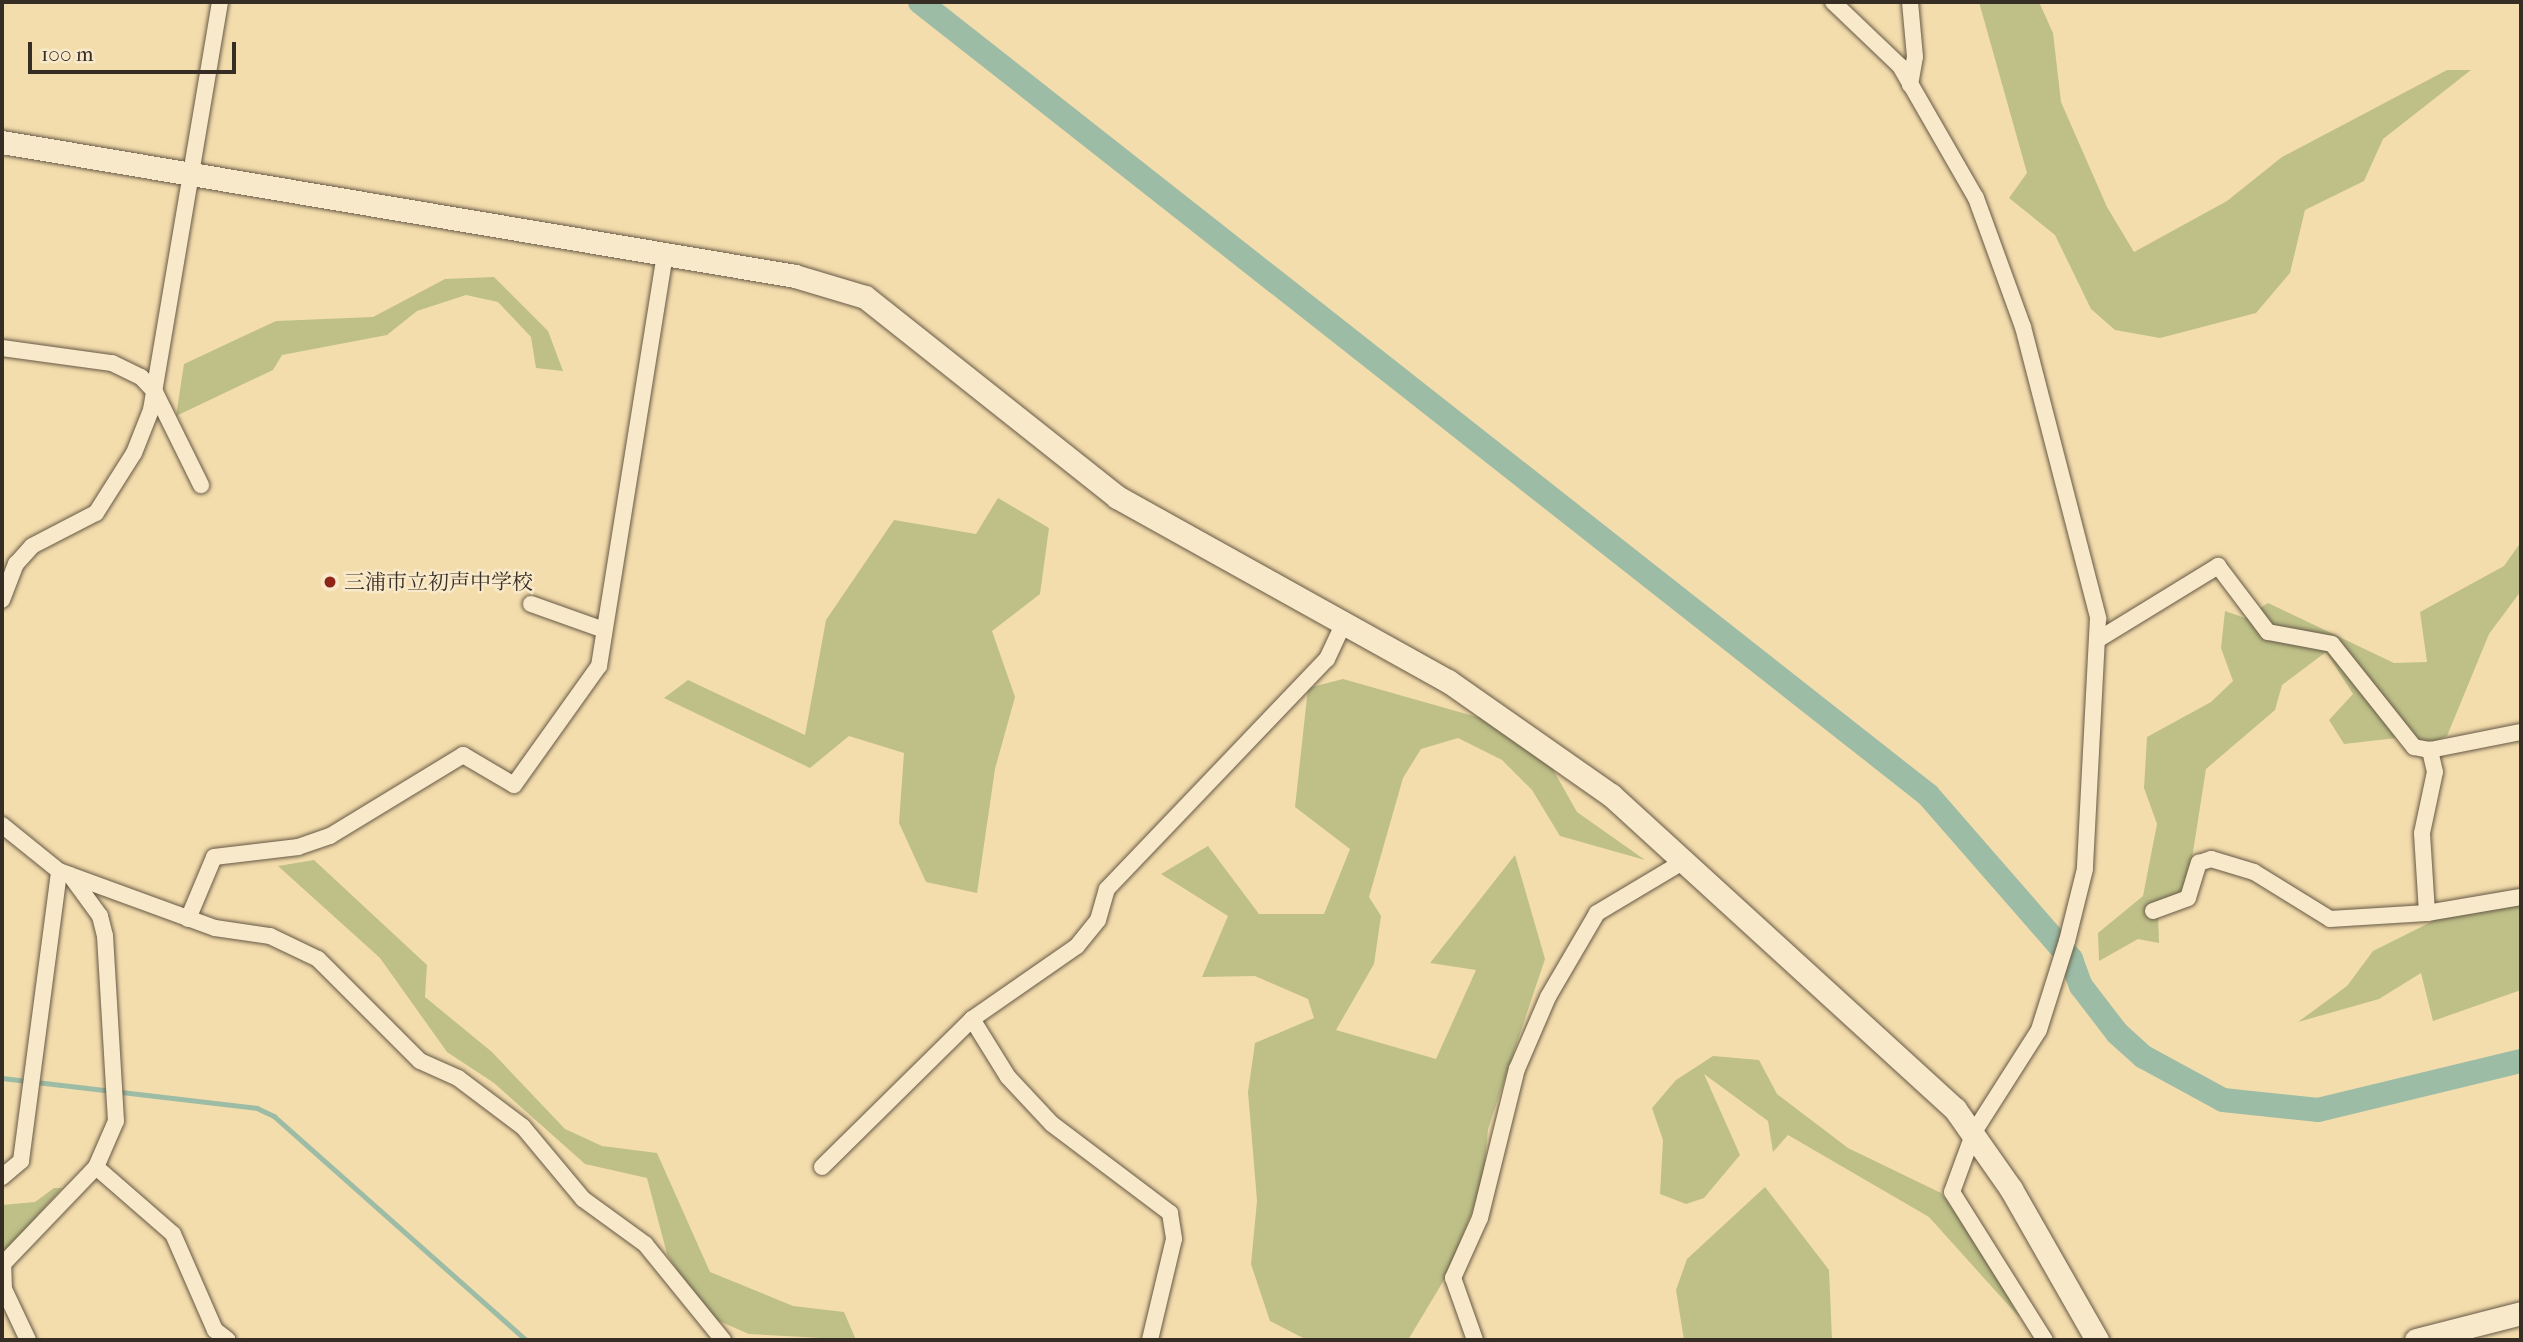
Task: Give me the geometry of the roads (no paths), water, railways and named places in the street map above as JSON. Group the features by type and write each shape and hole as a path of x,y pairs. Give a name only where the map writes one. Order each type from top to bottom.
{"street":[{"path":"2,600 16,564 32,545 96,513 134,453 155,392 220,2"},
{"path":"1832,2 1910,85 1976,198 1999,252 2099,639 2085,869 2064,949 2039,1030 1974,1132 1952,1192 2045,1340"},
{"path":"1910,2 1910,85"},
{"path":"2,142 665,253 819,281 865,297 1117,497 1517,724 1686,860 1909,1063 1974,1132 2096,1340"},
{"path":"188,919 214,857 298,847 330,836 463,755 514,785 599,666 665,253"},
{"path":"2,348 112,363 155,392 201,485"},
{"path":"2099,639 2218,566 2262,627 2275,636 2332,644 2414,747 2430,750 2521,732"},
{"path":"531,604 604,630"},
{"path":"822,1167 972,1019 1077,946 1098,920 1107,889 1327,659 1343,624"},
{"path":"2427,914 2422,833 2435,772 2430,750"},
{"path":"2,825 64,873 100,916 105,936 115,1081 112,1137 96,1167 3,1264 4,1289 28,1340"},
{"path":"2153,911 2188,898 2199,863 2211,859 2254,872 2330,919 2427,914 2521,897"},
{"path":"1475,1340 1453,1278 1480,1218 1517,1069 1548,997 1597,913 1686,860"},
{"path":"64,873 188,919 270,936 318,958 420,1061 458,1078 523,1127 583,1199 645,1244 723,1340"},
{"path":"2,1177 21,1161 64,873"},
{"path":"972,1019 1008,1077 1052,1124 1170,1213 1174,1239 1150,1340"},
{"path":"96,1167 173,1234 215,1330 228,1340"},
{"path":"2416,1340 2521,1313"}],"waterway":[{"path":"920,2 1928,795 2071,959 2081,986 2117,1033 2144,1057 2223,1100 2318,1110 2521,1061"},
{"path":"2,1078 257,1108 274,1116 526,1340"}],"place":[{"name":"三浦市立初声中学校","path":"330,582"}]}
